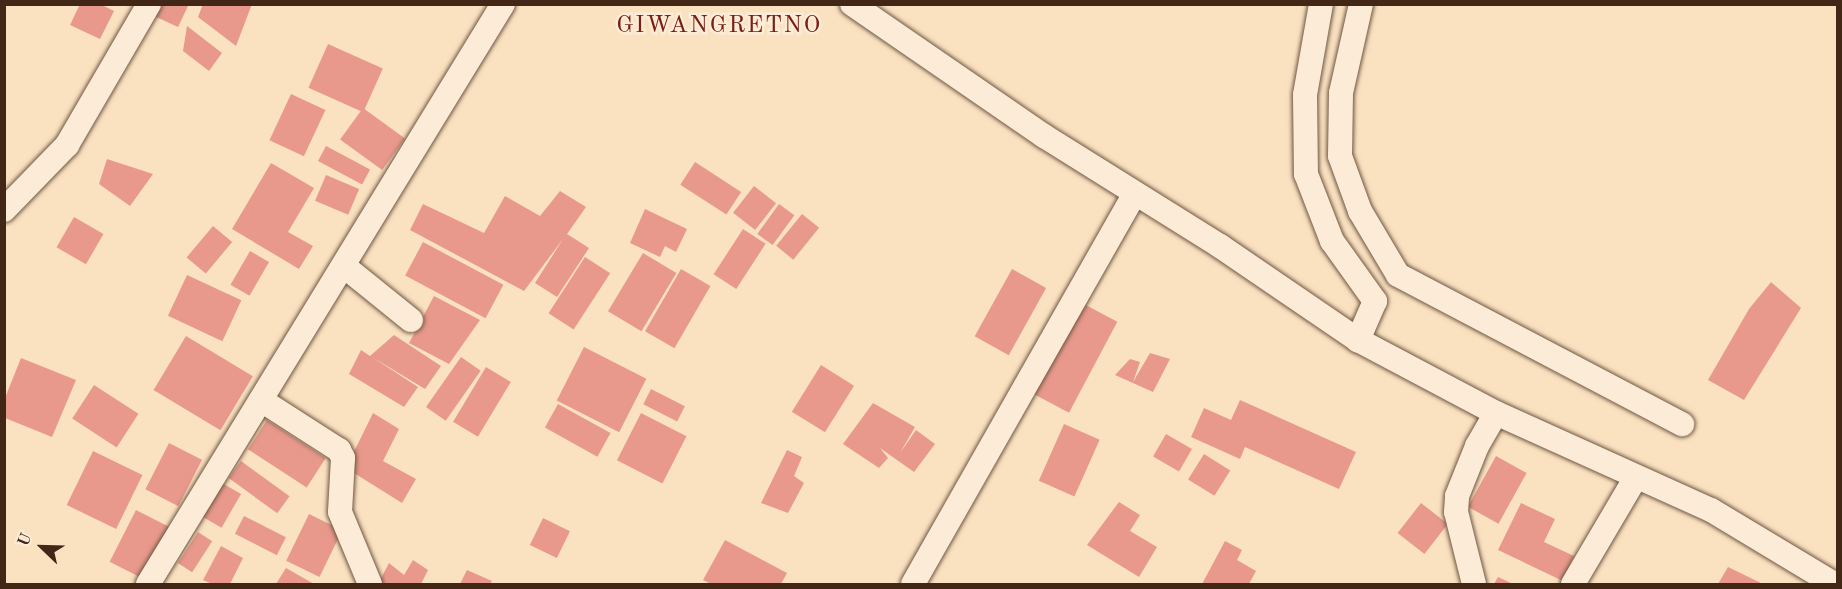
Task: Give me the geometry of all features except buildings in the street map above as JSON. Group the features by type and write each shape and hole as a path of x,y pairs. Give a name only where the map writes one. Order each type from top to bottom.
{"street":[{"path":"4,210 67,145 119,62 149,4"},
{"path":"148,585 503,4"},
{"path":"852,4 1134,195 1230,252 1358,340 1496,413 1710,510 1834,584"},
{"path":"1321,4 1305,95 1306,174 1332,241 1375,301"},
{"path":"1361,4 1341,93 1340,156 1360,211 1398,275 1682,424"},
{"path":"1306,174 1340,156"},
{"path":"913,585 1134,195"},
{"path":"344,266 411,320"},
{"path":"1358,340 1375,301 1398,275"},
{"path":"261,400 339,450 343,458 340,512 370,585"},
{"path":"1474,585 1456,512 1457,496 1477,446 1496,413"},
{"path":"1573,585 1636,477"}],"district":[{"name":"GIWANGRETNO","path":"719,27"}]}
